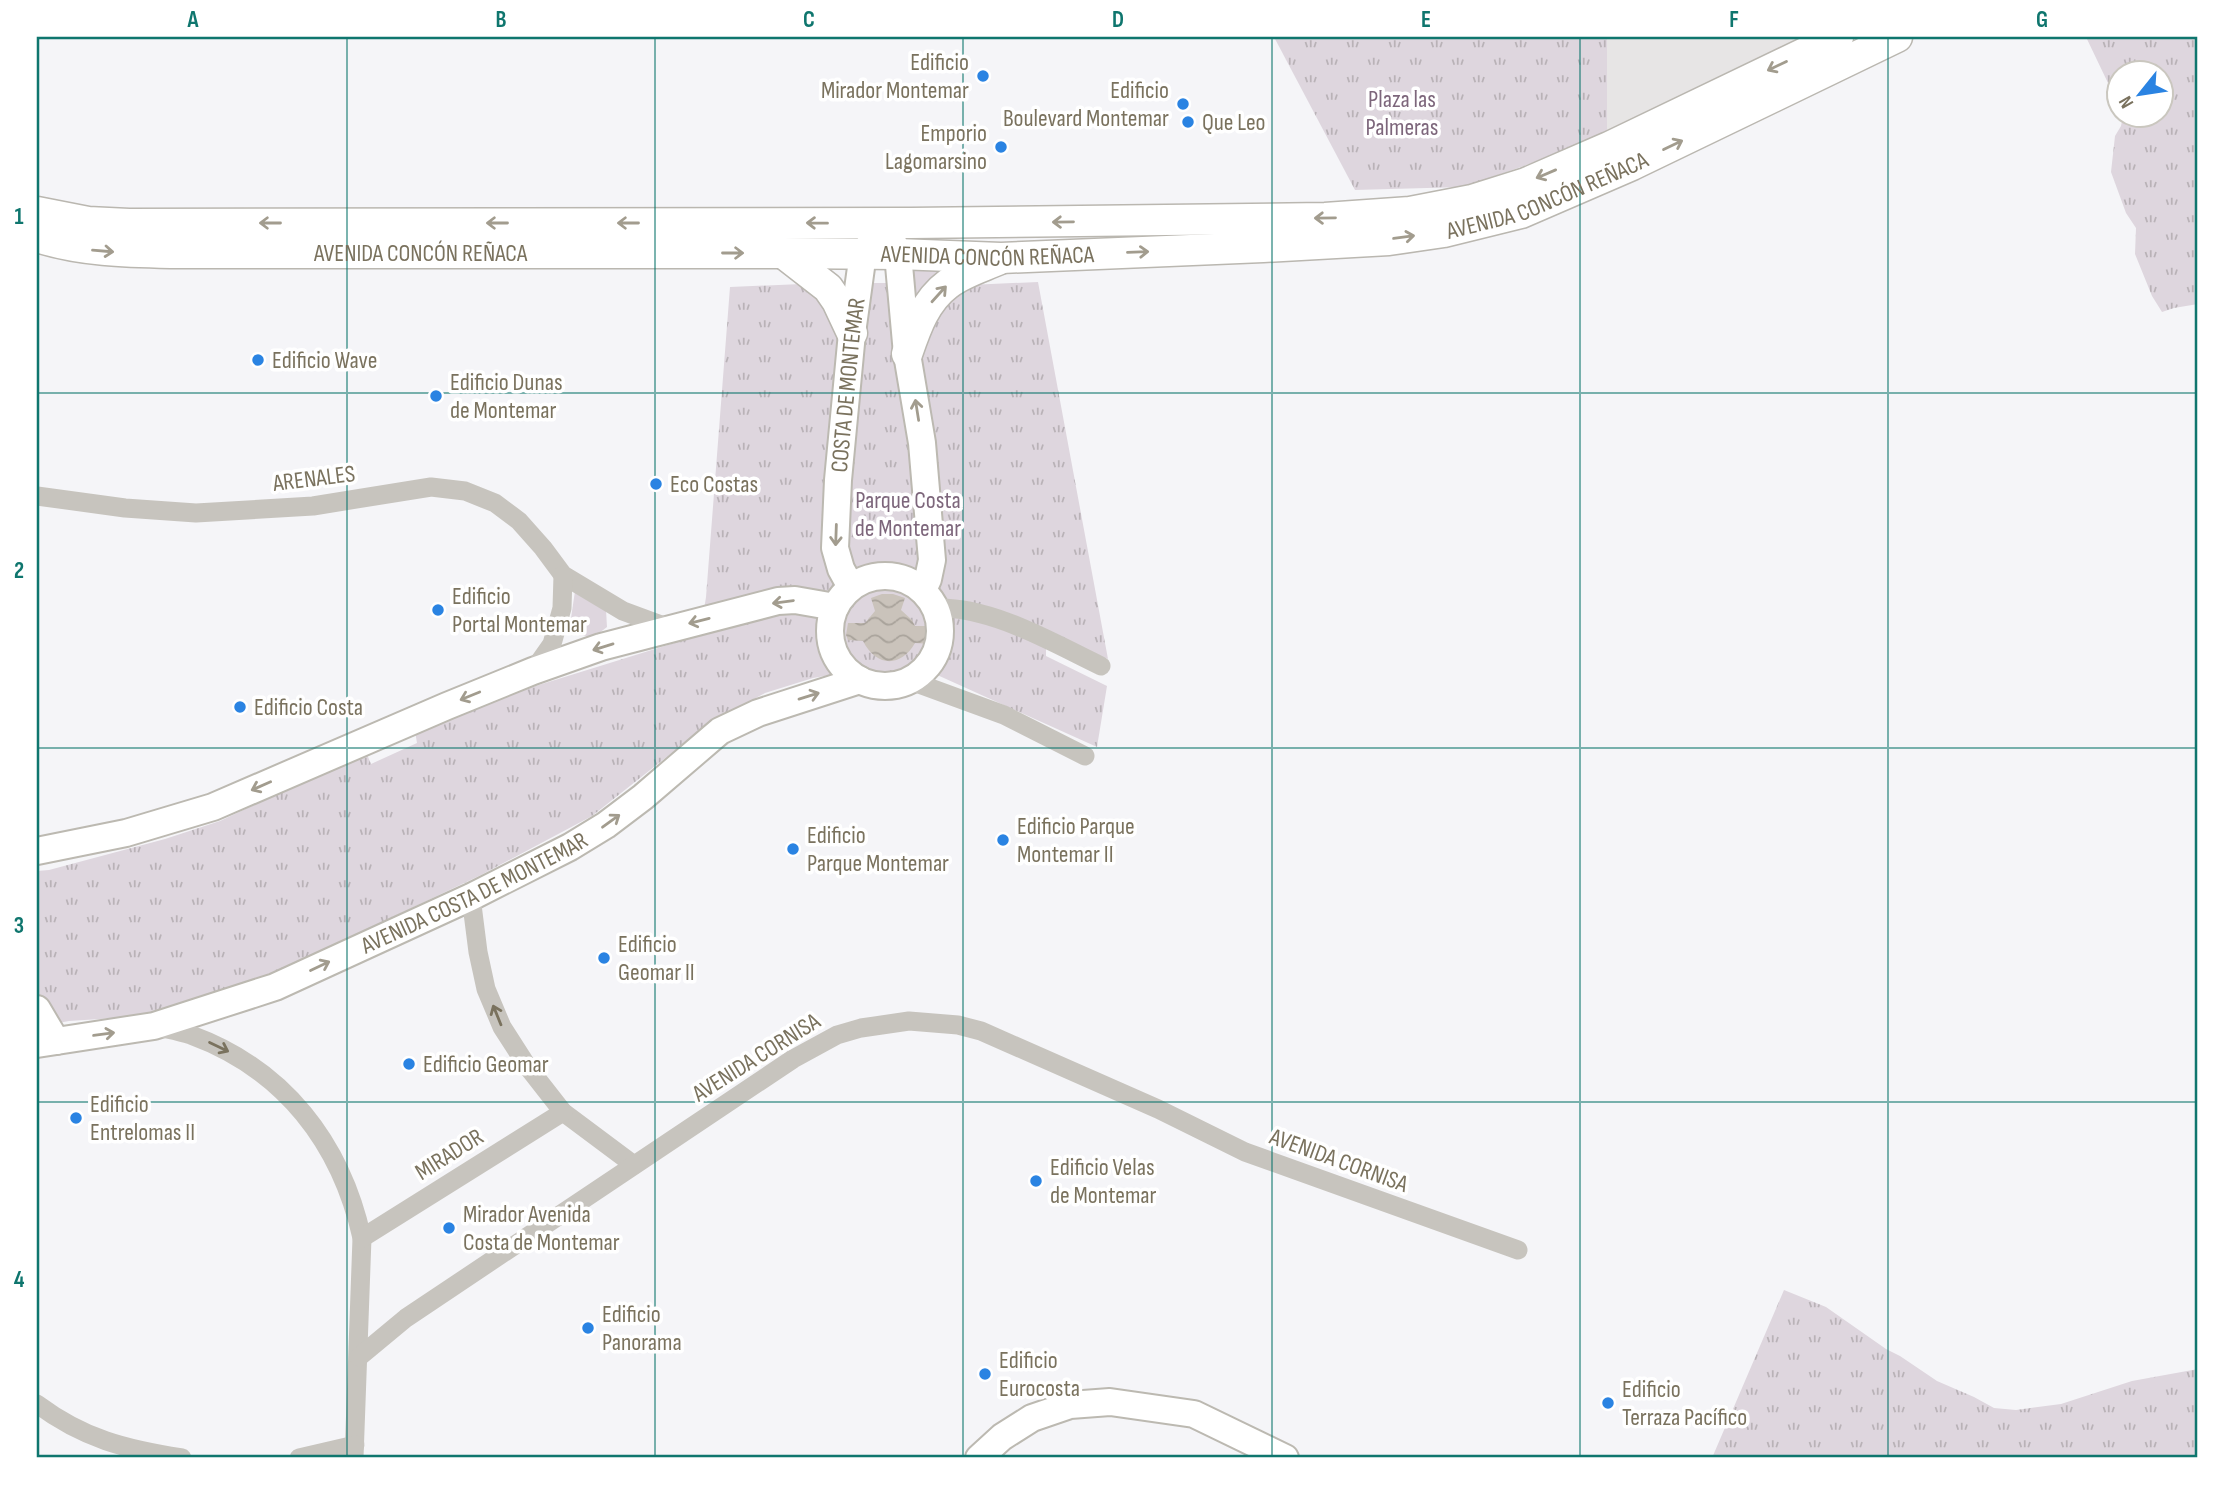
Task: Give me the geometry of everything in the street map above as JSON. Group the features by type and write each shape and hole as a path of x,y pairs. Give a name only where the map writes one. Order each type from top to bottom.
{"main road":[{"name":"AVENIDA CONCÓN REÑACA","path":"37,212 88,222 129,224 1213,220 1357,217 1410,212 1472,200 1526,183 1609,147 1838,37"},
{"name":"AVENIDA CONCÓN REÑACA","path":"37,237 72,247 97,250 171,253 863,253 1001,258 1389,240 1483,224 1521,213 1589,185 1897,37"},
{"path":"783,253 828,288 852,332"},
{"path":"907,354 919,320 934,297 949,283 1001,258"}],"street":[{"name":"COSTA DE MONTEMAR","path":"843,597 841,569 835,548 838,480 852,332 863,253 885,223"},
{"name":"COSTA DE MONTEMAR","path":"885,223 898,254 907,354 922,443 932,560 928,579 929,599"},
{"name":"ARENALES","path":"37,496 125,509 197,513 313,506 409,489 446,487 482,497 508,511 543,548 563,575 623,611 669,628"},
{"path":"533,671 552,644 562,608 563,575"},
{"path":"929,599 940,624 940,641 925,671 911,681 894,686 876,686 860,681 846,670 836,656 830,623 843,597 865,580 880,576 903,579 929,599 1021,628 1101,666"},
{"path":"37,853 126,833 213,807 438,709 601,647 778,601 843,597"},
{"name":"AVENIDA COSTA DE MONTEMAR","path":"37,1009 47,1043 154,1026 275,987 471,897 570,847 606,825 643,797 720,731 758,713 860,681"},
{"path":"911,681 1004,715 1084,756"},
{"path":"471,897 486,989 502,1027 527,1066 563,1112 634,1165"},
{"name":"AVENIDA CORNISA","path":"359,1357 407,1318 814,1046 860,1028 897,1022 934,1021 981,1031 1158,1109 1245,1152 1518,1250"},
{"path":"154,1026 188,1034 234,1054 265,1076 293,1101 324,1140 337,1163 356,1213 362,1238 354,1452 299,1458"},
{"name":"MIRADOR","path":"362,1238 563,1112"},
{"path":"979,1458 1002,1437 1032,1418 1070,1405 1110,1402 1194,1414 1285,1458"},
{"path":"37,1404 77,1430 101,1440 130,1450 182,1458"}],"shaded area":[{"path":"1607,37 1810,37 1607,137"}],"green space":[{"name":"Plaza las Palmeras","path":"1274,37 1607,37 1607,137 1463,187 1355,190"},
{"path":"2086,37 2198,37 2198,304 2162,312 2152,296 2135,254 2136,228 2126,213 2111,172 2115,136 2119,130 2176,130 2176,60 2106,60 2106,79"},
{"path":"907,270 951,271 910,314"},
{"name":"Parque Costa de Montemar","path":"1038,282 1108,659 1046,635 1046,656 1107,686 1097,747 935,674 883,681 859,670 813,678 765,693 707,725 592,816 481,875 269,976 162,1015 69,1021 37,1027 37,871 165,839 220,821 366,752 371,764 417,743 415,731 513,693 700,635 706,597 730,287 801,284 862,327 870,283 887,283 895,351 969,285"},
{"path":"575,591 606,610 607,627 594,637 579,635 570,625"},
{"path":"1784,1290 1826,1307 1937,1381 1994,1408 2016,1410 2061,1404 2132,1381 2198,1369 2198,1458 1712,1458"}],"water":[{"path":"882,594 905,598 901,610 915,626 930,626 931,644 915,643 903,657 889,661 875,656 863,641 848,640 848,623 865,623 875,611 871,598"}],"place":[{"name":"Edificio Mirador Montemar","path":"983,76"},
{"name":"Edificio Boulevard Montemar","path":"1183,104"},
{"name":"Que Leo","path":"1188,122"},
{"name":"Emporio Lagomarsino","path":"1001,147"},
{"name":"Edificio Wave","path":"258,360"},
{"name":"Edificio Dunas de Montemar","path":"436,396"},
{"name":"Eco Costas","path":"656,484"},
{"name":"Edificio Portal Montemar","path":"438,610"},
{"name":"Edificio Costa","path":"240,707"},
{"name":"Edificio Parque Montemar II","path":"1003,840"},
{"name":"Edificio Parque Montemar","path":"793,849"},
{"name":"Edificio Geomar II","path":"604,958"},
{"name":"Edificio Geomar","path":"409,1064"},
{"name":"Edificio Entrelomas II","path":"76,1118"},
{"name":"Edificio Velas de Montemar","path":"1036,1181"},
{"name":"Mirador Avenida Costa de Montemar","path":"449,1228"},
{"name":"Edificio Panorama","path":"588,1328"},
{"name":"Edificio Eurocosta","path":"985,1374"},
{"name":"Edificio Terraza Pacífico","path":"1608,1403"}]}
